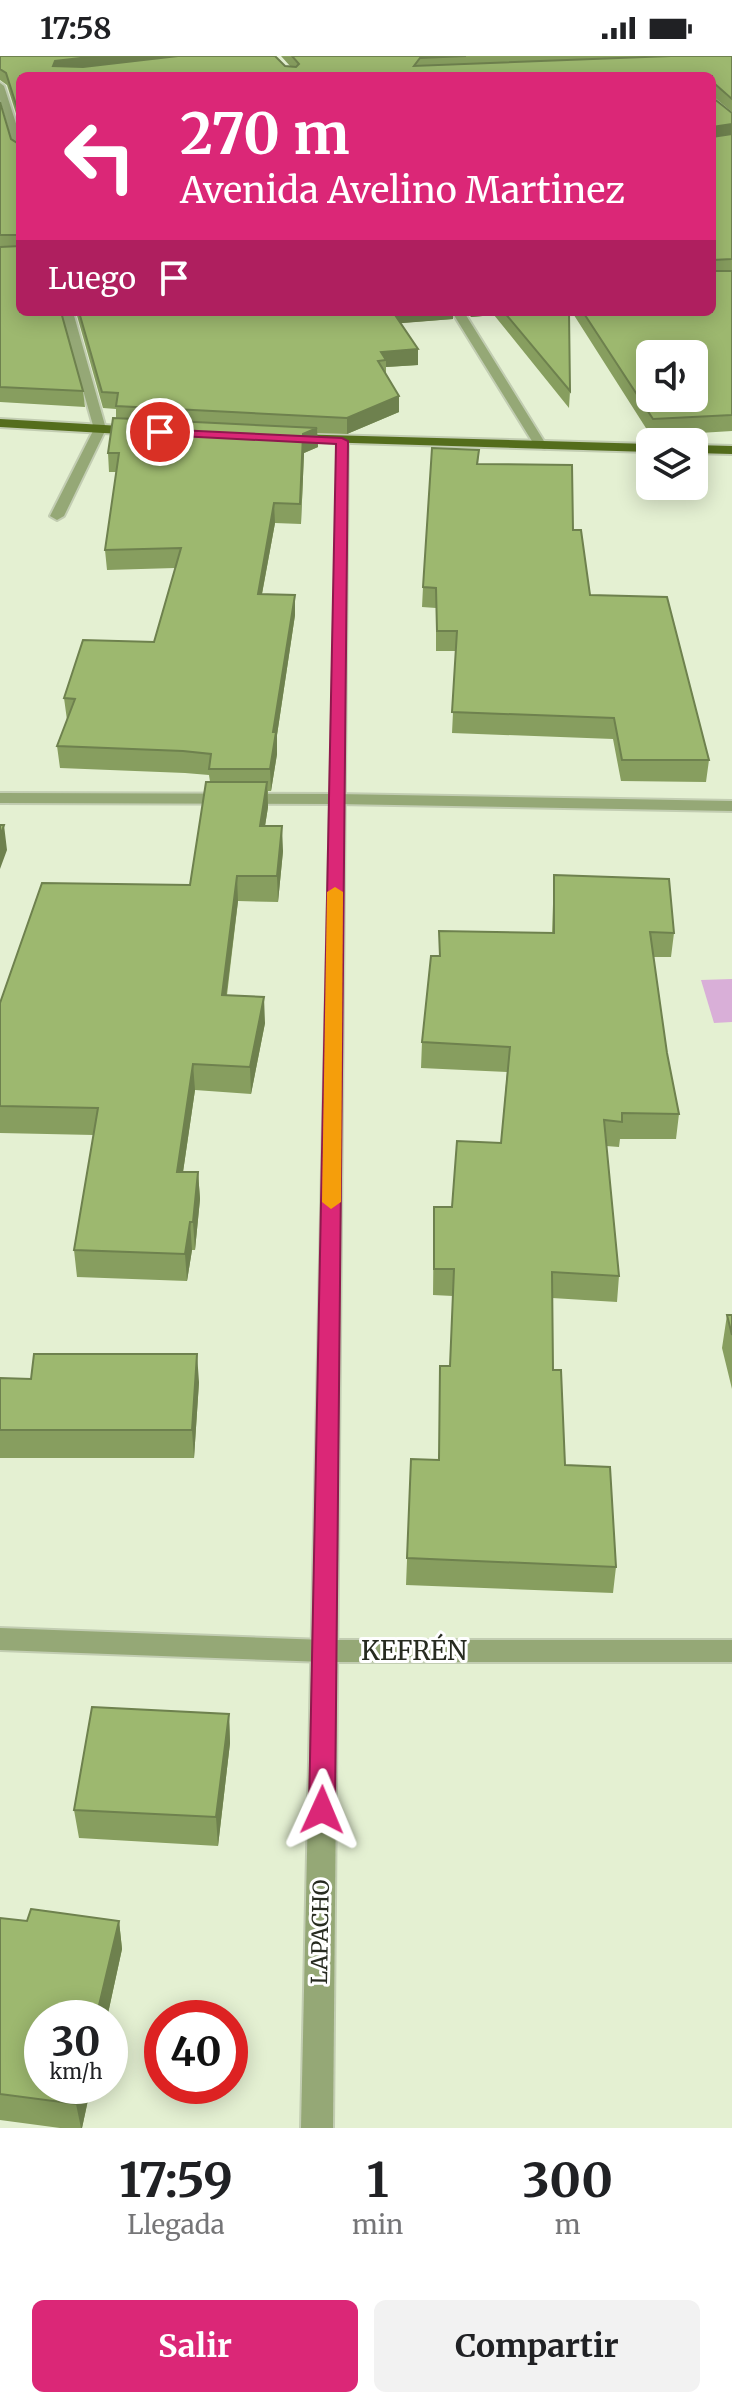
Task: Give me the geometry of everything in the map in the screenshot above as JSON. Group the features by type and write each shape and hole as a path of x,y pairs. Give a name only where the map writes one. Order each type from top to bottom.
{"main road":[{"path":"0,423 145,431"},
{"path":"281,438 636,448"},
{"path":"708,449 732,450"}],"street":[{"path":"3,83 16,135"},
{"path":"57,516 100,429 68,316"},
{"path":"460,316 541,446"},
{"name":"LAPACHO","path":"317,2128 342,441"},
{"path":"0,798 337,799 732,806"},
{"name":"KEFRÉN","path":"0,1639 325,1651 732,1651"}],"shaded area":[{"path":"732,979 732,1022 714,1023 701,980"}],"building":[{"path":"0,56 98,56 55,61 53,66 83,67 178,56 275,56 285,66 296,67 299,64 292,56 466,56 420,58 414,66 732,56 732,99 716,85 716,72 16,72 16,104 6,73 0,69"},
{"path":"716,100 732,113 732,124 716,126"},
{"path":"0,102 11,139 16,142 16,235 0,235"},
{"path":"732,134 732,259 716,260 716,136"},
{"path":"16,246 16,316 62,316 83,391 0,387 0,247"},
{"path":"716,271 732,271 732,415 653,419 648,412 708,412 708,340 636,340 636,393 586,316 716,316"},
{"path":"80,316 396,316 418,349 381,352 386,360 378,361 399,396 347,418 116,406 118,393 102,392"},
{"path":"507,316 569,316 570,391"},
{"path":"113,418 317,428 303,434 300,504 274,503 258,594 295,595 270,769 209,769 211,754 57,746 75,699 64,698 83,640 154,642 181,548 105,550 119,453 108,453"},
{"path":"432,448 479,450 477,464 572,465 573,530 581,530 590,595 667,597 709,760 622,760 614,718 452,712 457,631 437,631 436,588 423,587"},
{"path":"206,782 267,782 260,826 282,826 277,876 237,876 222,995 264,997 250,1067 193,1064 177,1172 198,1172 193,1222 190,1222 185,1254 74,1250 98,1108 0,1106 0,1003 42,883 190,885"},
{"path":"554,875 669,879 674,933 650,932 679,1114 622,1113 622,1122 604,1120 619,1276 552,1272 553,1370 561,1370 565,1465 610,1467 616,1567 407,1558 411,1459 439,1460 440,1366 450,1366 454,1269 434,1269 434,1207 452,1207 457,1141 501,1143 510,1047 422,1042 431,956 440,956 439,931 554,933"},
{"path":"727,1315 732,1315 732,1335"},
{"path":"34,1354 197,1354 192,1430 0,1430 0,1378 31,1379"},
{"path":"92,1707 229,1714 216,1817 74,1810"},
{"path":"31,1909 119,1921 100,2000 24,2000 24,2097 0,2094 0,1918 27,1921"}],"slow traffic":[{"path":"331,1202 335,892"}],"route":[{"path":"160,432 342,441 322,1810"}]}
